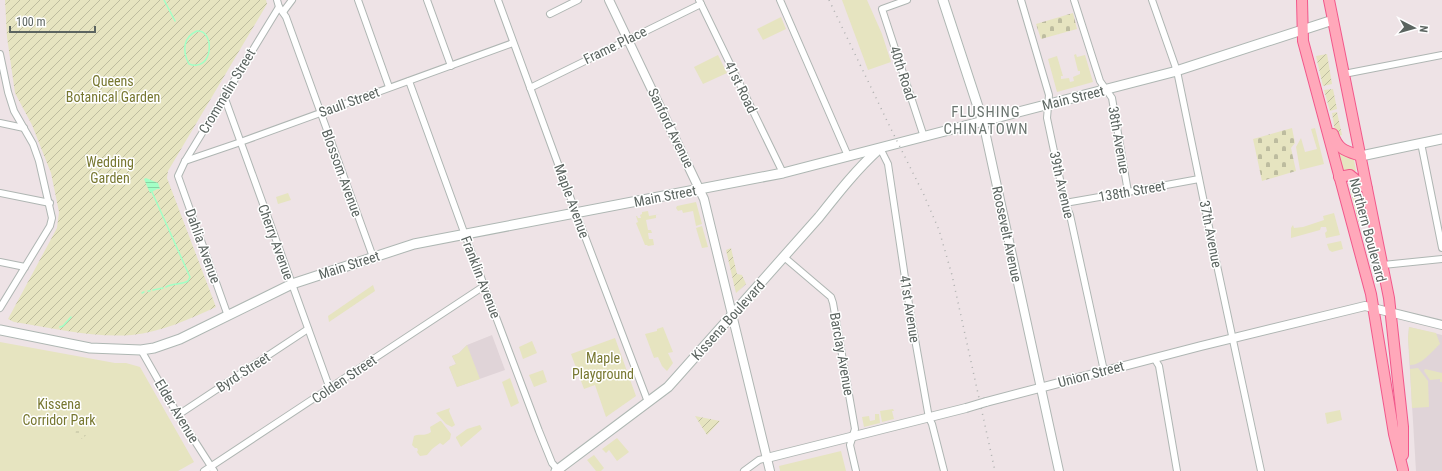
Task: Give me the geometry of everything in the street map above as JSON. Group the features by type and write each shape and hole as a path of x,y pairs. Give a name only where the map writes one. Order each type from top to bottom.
{"main road":[{"name":"Roosevelt Avenue","path":"944,0 983,122"},
{"name":"Northern Boulevard","path":"1302,0 1302,41 1371,294 1401,471"},
{"name":"Northern Boulevard","path":"1329,0 1383,265 1391,313 1403,428 1401,471"},
{"name":"Main Street","path":"0,330 81,347 140,350 170,343 292,284 414,244 783,173 1177,71 1333,20"},
{"path":"1324,122 1329,123 1337,145 1345,150 1361,156 1442,139"},
{"path":"1345,150 1356,133"},
{"name":"Kissena Boulevard","path":"558,471 648,402 677,377 819,217 862,164 880,148"},
{"path":"1339,177 1350,175 1367,189"}],"street":[{"name":"Blossom Avenue","path":"277,0 286,17 373,258"},
{"name":"Crommelin Street","path":"178,176 185,161 224,96 281,10 292,0"},
{"path":"358,0 390,87"},
{"path":"427,0 451,66"},
{"name":"Maple Avenue","path":"498,0 576,213 648,402"},
{"path":"550,14 578,0"},
{"name":"Sanford Avenue","path":"610,0 704,199 770,471"},
{"path":"780,0 848,156"},
{"name":"40th Road","path":"907,0 882,9 924,137"},
{"name":"39th Avenue","path":"1021,0 1049,95 1047,118 1104,370"},
{"name":"38th Avenue","path":"1074,0 1100,81 1112,98 1128,192"},
{"name":"37th Avenue","path":"1152,0 1177,71 1215,256 1262,471"},
{"name":"Frame Place","path":"530,88 700,2"},
{"name":"41st Road","path":"700,2 783,173"},
{"name":"Saull Street","path":"185,161 513,43"},
{"path":"0,54 8,92 14,111 33,144 39,161 50,203 52,218 50,226 0,308"},
{"path":"1344,74 1442,55"},
{"name":"Franklin Avenue","path":"409,81 484,286 552,463 558,471"},
{"name":"Cherry Avenue","path":"224,96 330,388"},
{"name":"Roosevelt Avenue","path":"983,122 1059,471"},
{"path":"0,123 24,128"},
{"path":"1421,143 1442,248"},
{"name":"41st Avenue","path":"880,148 888,164 910,311 929,418 932,424 944,471"},
{"name":"Dahlia Avenue","path":"178,176 228,316"},
{"name":"138th Street","path":"1065,203 1200,179"},
{"path":"0,193 50,203"},
{"name":"Barclay Avenue","path":"784,257 831,297 855,429 850,445 856,471"},
{"path":"1383,265 1442,259"},
{"path":"0,262 25,267"},
{"name":"Colden Street","path":"204,471 212,469 330,388 484,286"},
{"name":"Union Street","path":"744,471 759,460 929,418 1104,370 1365,306 1442,325"},
{"name":"Byrd Street","path":"178,415 308,329"},
{"name":"Elder Avenue","path":"140,350 212,469"},
{"path":"1154,358 1159,366 1177,471"}],"shaded area":[{"path":"146,178 158,183 160,189 150,193 144,179"},
{"path":"1409,327 1442,335 1442,471 1416,471 1408,338"},
{"path":"492,335 505,370 457,387 449,367 456,364 452,356 459,353 467,345"}],"green space":[{"name":"Queens Botanical Garden","path":"5,0 266,0 267,4 168,171 167,178 216,307 186,320 154,331 118,336 73,332 14,322 8,319 57,228 59,212 51,173 32,125 15,93 7,37"},
{"path":"842,0 867,0 882,34 891,62 868,70"},
{"path":"1073,13 1077,29 1041,39 1036,24"},
{"path":"781,17 786,29 763,40 757,29"},
{"path":"1076,54 1077,57 1085,55 1093,82 1057,92 1048,59 1057,56 1063,76 1061,76 1061,79 1069,78 1070,82 1074,81 1073,77 1080,74 1074,55"},
{"path":"1327,54 1332,84 1323,86 1316,56"},
{"path":"718,55 727,73 703,84 694,67"},
{"path":"1333,89 1337,109 1330,111 1324,90"},
{"path":"1337,112 1342,135 1336,137 1332,113"},
{"path":"1292,128 1295,143 1291,148 1296,171 1262,181 1253,139"},
{"path":"1315,128 1324,164 1300,170 1296,147 1301,138 1305,152 1317,149 1311,129"},
{"path":"1338,150 1353,155 1356,171 1342,171 1337,155"},
{"path":"1354,188 1361,222 1359,223 1350,189"},
{"path":"288,193 291,200 278,204 276,197"},
{"path":"696,202 702,224 696,226 693,211 683,213 682,210 678,211 676,208 677,206"},
{"path":"648,211 649,216 661,214 656,215 656,218 646,220 648,230 651,230 652,233 648,233 649,239 653,239 654,245 648,246 645,245 636,223 638,222 636,216 641,218 640,215 642,212"},
{"path":"1334,213 1340,235 1326,238 1326,227 1321,227 1320,230 1291,238 1291,228 1293,225 1294,228 1303,227 1324,220 1323,216"},
{"path":"702,226 708,247 702,248 696,228"},
{"path":"1341,241 1343,249 1332,252 1329,250 1327,244"},
{"path":"731,248 737,274 742,275 746,284 736,293 726,250"},
{"path":"373,285 375,291 329,322 328,316"},
{"path":"663,327 673,352 668,353 673,363 667,371 662,366 658,357 654,358 645,334 657,331 657,329"},
{"path":"1409,327 1436,333 1440,344 1418,363 1410,365 1408,338"},
{"name":"Maple Playground","path":"615,338 636,396 606,417 595,385 584,389 571,354"},
{"path":"532,341 537,353 523,359 519,347"},
{"name":"Kissena Corridor Park","path":"0,342 115,363 126,363 140,367 194,462 178,471 0,471"},
{"path":"467,345 480,379 457,387 449,367 456,364 452,356 459,353"},
{"path":"1418,368 1428,381 1429,407 1412,408 1410,369"},
{"path":"1425,369 1442,373 1442,382 1440,382 1440,379 1430,380 1424,371"},
{"path":"543,370 547,382 534,387 529,375"},
{"path":"510,378 519,403 511,407 502,382"},
{"path":"450,408 449,411 455,425 452,427 446,424 436,413"},
{"path":"893,409 894,419 882,422 880,411"},
{"path":"1340,410 1342,420 1327,424 1325,413"},
{"path":"86,413 95,423 87,434 76,441 76,430"},
{"path":"875,414 879,414 880,423 864,427 862,417 869,416 870,421 875,420"},
{"path":"695,416 720,421 707,435"},
{"path":"440,421 451,434 450,439 443,445 440,443 427,455 420,456 417,452 417,448 412,445 414,436 424,435 431,432 430,427"},
{"path":"480,425 482,429 461,447 456,437 467,429"},
{"path":"617,438 629,452 617,461 609,450 606,453 602,449"},
{"path":"841,451 846,471 780,471 779,466"},
{"path":"594,455 604,468 601,471 596,471 587,460"}],"waterway":[{"path":"164,0 175,21"},
{"path":"197,31 203,32 209,43 207,57 203,62 197,65 189,64 185,54 186,41 197,31"},
{"path":"152,192 190,277 188,281 166,287"},
{"path":"153,290 163,288"},
{"path":"60,327 63,326 71,317"}],"railway":[{"path":"829,0 924,195 939,230 952,275 995,471"}],"district":[{"name":"FLUSHING CHINATOWN","path":"986,120"}],"park label":[{"name":"Wedding Garden","path":"110,170"}]}
